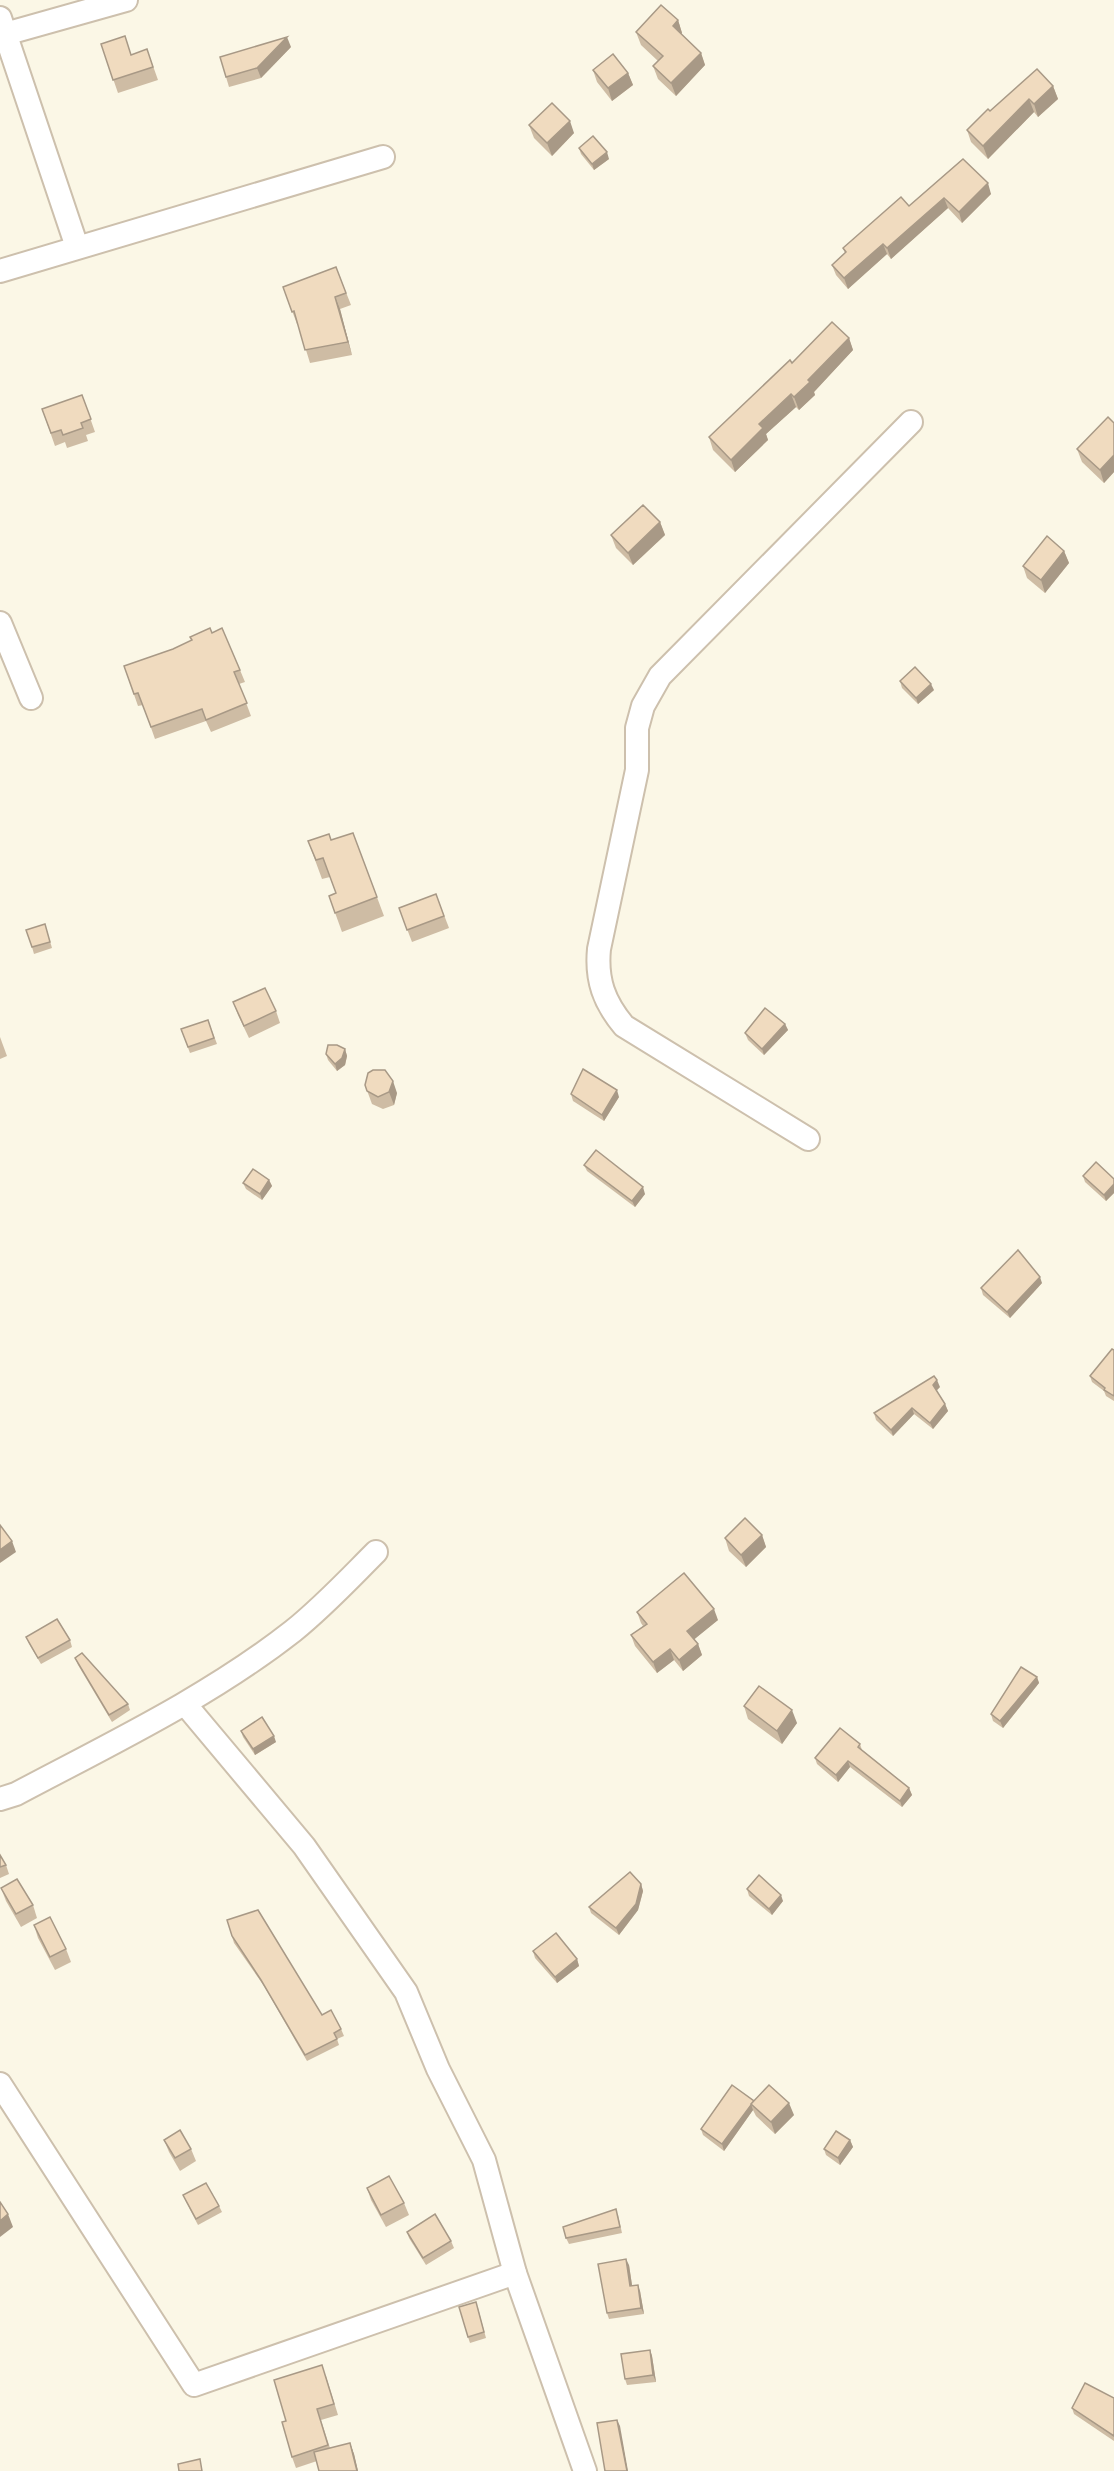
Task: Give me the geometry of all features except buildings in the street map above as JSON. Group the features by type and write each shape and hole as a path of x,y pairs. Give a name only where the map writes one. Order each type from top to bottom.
{"street":[{"path":"77,247 3,26 126,0"},
{"path":"0,271 383,157"},
{"path":"808,1139 624,1026 605,999 599,982 599,949 637,770 637,728 643,706 660,676 911,422"},
{"path":"0,623 31,698"},
{"path":"0,1799 16,1794 185,1704 291,1632 328,1600 376,1552"},
{"path":"185,1704 304,1846 406,1992 438,2069 484,2160 515,2273 585,2471"},
{"path":"0,2084 195,2385 515,2273"}]}
